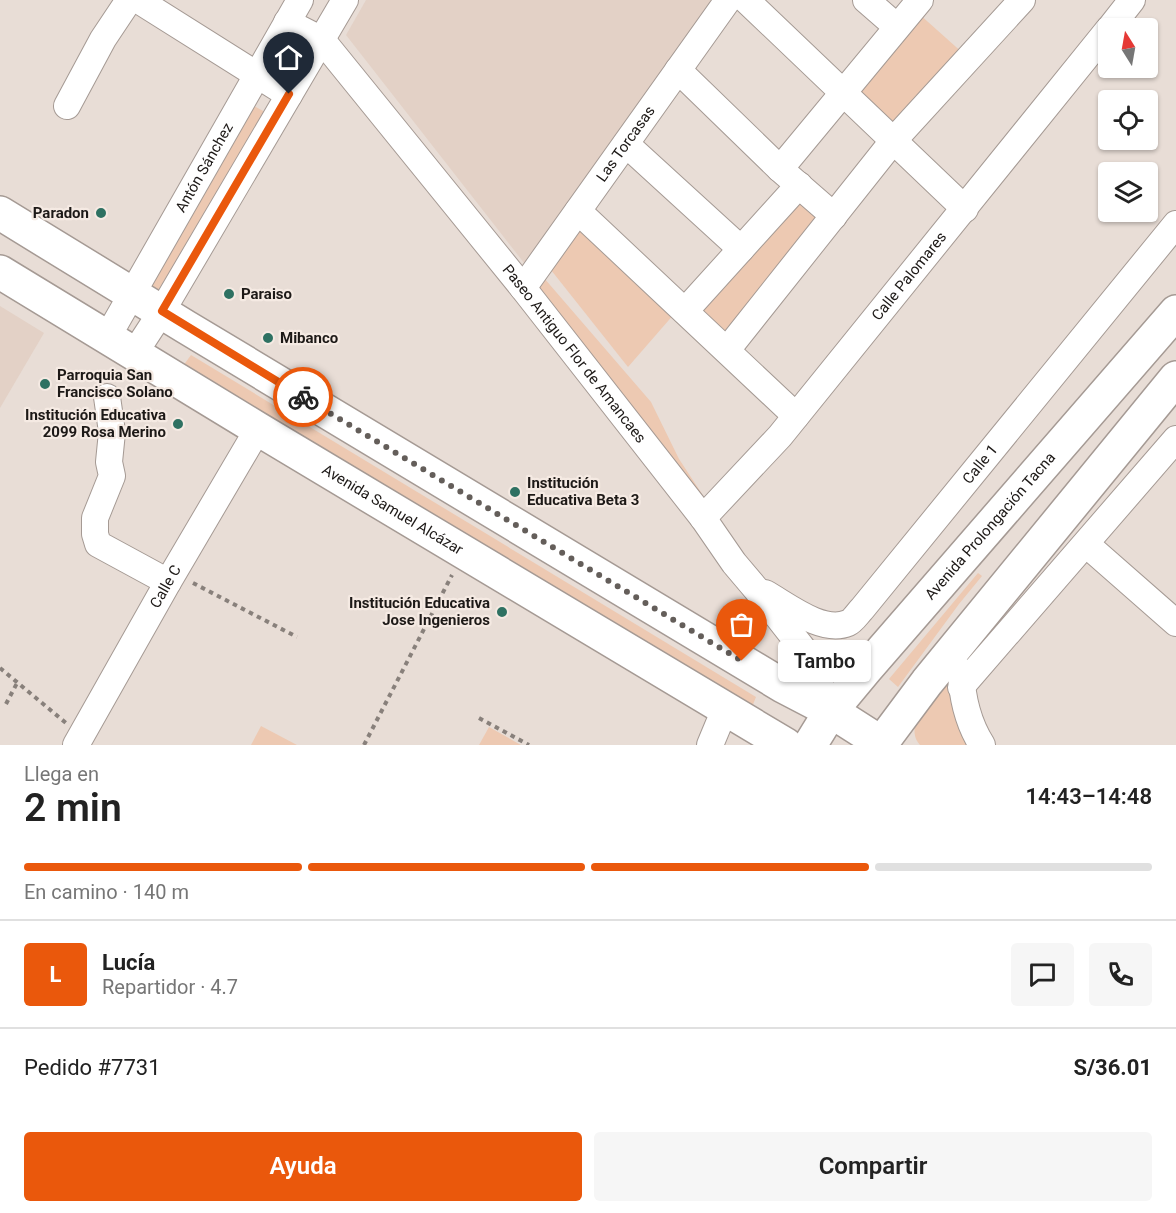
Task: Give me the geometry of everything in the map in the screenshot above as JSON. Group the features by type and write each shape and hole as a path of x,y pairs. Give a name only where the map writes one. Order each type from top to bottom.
{"main road":[{"path":"0,213 783,686 831,711 881,744 959,641 1176,378"},
{"name":"Avenida Samuel Alcázar","path":"0,272 786,745"},
{"name":"Avenida Prolongación Tacna","path":"810,745 831,711 866,669 1176,312"}],"street":[{"path":"67,106 108,31 129,0"},
{"path":"138,0 289,94"},
{"name":"Antón Sánchez","path":"121,345 133,293 300,0"},
{"path":"121,345 162,311 345,0"},
{"name":"Las Torcasas","path":"523,288 728,0"},
{"path":"746,0 965,209"},
{"path":"866,0 897,27"},
{"path":"685,311 741,249 790,177 842,92 920,0"},
{"path":"727,350 894,141 1022,0"},
{"name":"Calle Palomares","path":"1118,18 1132,0"},
{"name":"Paseo Antiguo Flor de Amancaes","path":"287,22 322,40 523,288 703,518 734,563 807,654 831,711"},
{"name":"Calle Palomares","path":"703,518 796,416 1098,43"},
{"path":"678,70 834,216"},
{"path":"626,144 741,249"},
{"path":"578,211 796,416"},
{"name":"Calle 1","path":"756,589 812,621 827,626 849,623 1176,224"},
{"path":"107,398 112,432 109,462 112,476 94,519 98,544 170,577"},
{"name":"Calle C","path":"79,741 170,577 258,429"},
{"path":"961,687 1176,439"},
{"path":"1086,544 1176,623"},
{"path":"959,641 961,687 974,732 982,745"},
{"path":"710,745 726,709"}],"path":[{"path":"364,745 462,552"},
{"path":"170,577 297,637"},
{"path":"0,668 79,741"},
{"path":"6,704 17,683"},
{"path":"479,718 529,745"}],"shaded area":[{"path":"366,0 715,0 528,268 346,35"},
{"path":"918,13 965,55 899,128 854,88"},
{"path":"290,42 307,54 286,85 269,74"},
{"path":"252,105 265,112 155,296 142,288"},
{"path":"800,193 826,216 727,342 692,310"},
{"path":"585,224 675,313 628,367 551,270"},
{"path":"544,278 651,402 679,459 704,497 698,502 537,287"},
{"path":"0,306 44,333 0,408"},
{"path":"191,355 756,697 750,712 183,366"},
{"path":"978,573 982,576 898,687 889,679"},
{"path":"947,678 950,682 953,706 967,745 920,745 915,733 916,720"},
{"path":"261,726 297,745 251,745"},
{"path":"489,727 521,745 479,745"}],"way so far":[{"path":"303,397 742,661"}],"place":[{"name":"Paradon","path":"101,213"},
{"name":"Paraiso","path":"229,294"},
{"name":"Mibanco","path":"268,338"},
{"name":"Parroquia San Francisco Solano","path":"45,384"},
{"name":"Institución Educativa 2099 Rosa Merino","path":"178,424"},
{"name":"Institución Educativa Beta 3","path":"515,492"},
{"name":"Institución Educativa Jose Ingenieros","path":"502,612"},
{"name":"Tambo","path":"742,661"}],"route":[{"path":"289,94 162,311 303,397"}]}
